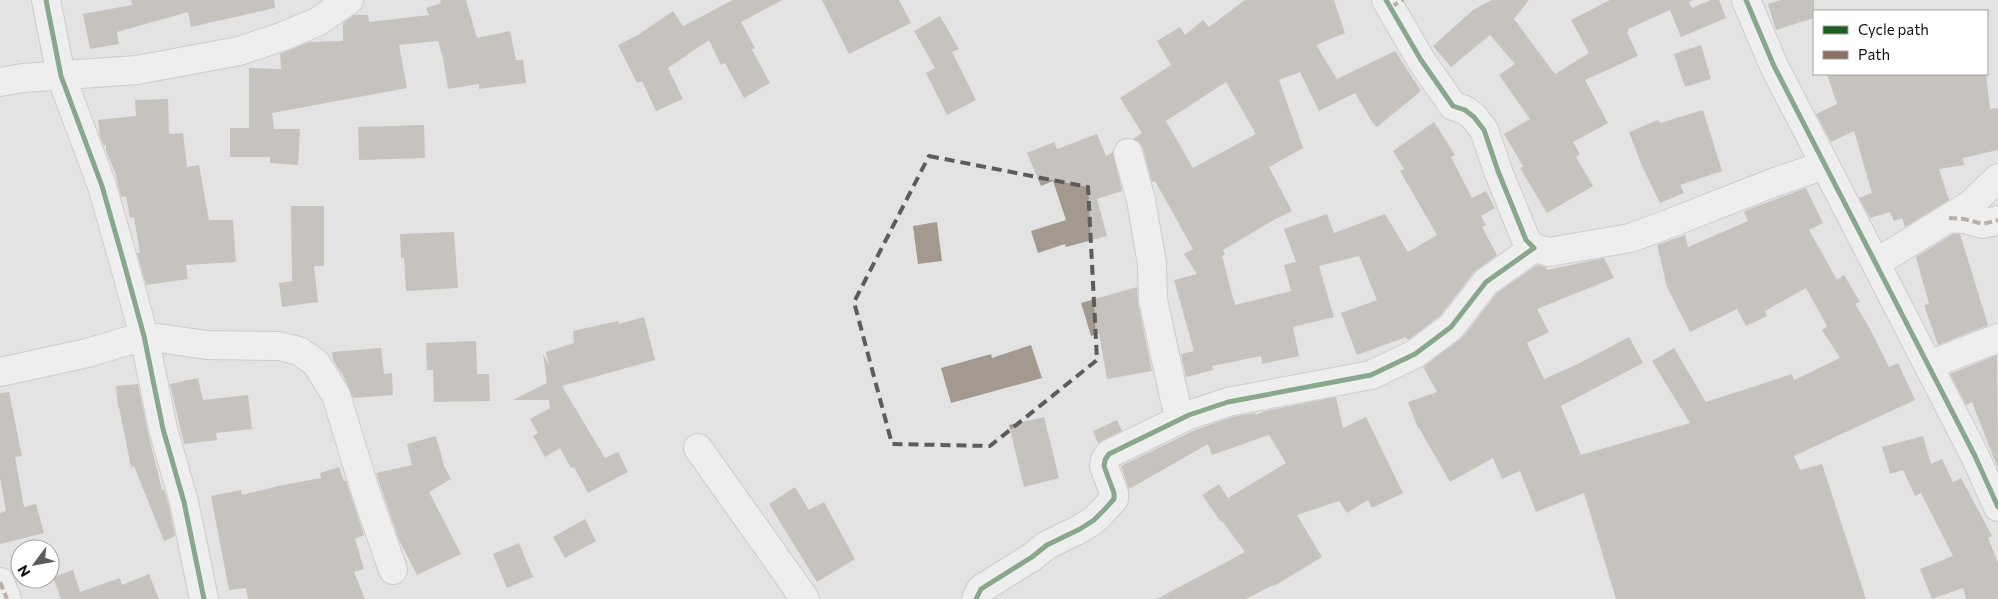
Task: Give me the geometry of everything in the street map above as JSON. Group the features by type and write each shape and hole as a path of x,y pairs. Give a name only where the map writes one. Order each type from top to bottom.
{"street":[{"path":"46,0 61,76 102,186 144,336 163,429 184,502 204,599"},
{"path":"0,82 24,78 137,70 239,51 282,37 317,22 349,0"},
{"path":"1746,0 1774,66 1929,365 1975,456 1998,507"},
{"path":"1394,2 1421,60 1453,106 1465,110 1474,117 1484,130 1498,171 1526,240 1534,248 1549,252 1630,238 1775,182 1825,165"},
{"path":"1128,153 1141,200 1152,264 1153,300 1179,420"},
{"path":"1876,263 1970,205 1998,178"},
{"path":"1949,218 1964,219 1983,224 1998,220"},
{"path":"976,599 981,589 1032,557 1047,545 1094,520 1114,499 1114,493 1104,466 1109,454 1188,415 1228,402 1372,375 1415,354 1451,326 1486,282 1534,248"},
{"path":"0,372 87,353 144,336 207,346 279,346 299,350 316,362 336,395 364,487 393,570"},
{"path":"1929,365 1998,338"},
{"path":"698,448 805,599"},
{"path":"0,582 7,599"}],"highlighted area":[{"path":"929,156 1088,187 1097,360 990,446 892,444 854,302"}],"building":[{"path":"131,0 274,0 275,8 191,27 188,12 117,32 119,44 90,49 83,14 132,5"},
{"path":"440,0 466,0 477,38 510,31 516,60 523,60 526,83 479,89 479,84 448,89 438,41 399,45 407,88 272,113 274,129 300,129 298,165 270,163 270,157 230,157 230,128 249,128 249,68 281,69 280,54 309,42 343,41 343,23 354,15 368,15 369,22 429,15 426,8 441,3"},
{"path":"733,0 782,0 741,22 755,48 752,50 770,83 744,98 725,63 721,65 709,40 668,68 683,99 656,111 642,81 637,83 618,45 638,35 673,11 683,26"},
{"path":"822,0 899,0 911,23 849,54"},
{"path":"1245,0 1334,0 1345,33 1316,45 1337,79 1395,51 1421,91 1377,127 1355,93 1319,111 1300,72 1279,80 1303,148 1269,167 1292,211 1223,250 1225,254 1222,256 1235,305 1291,291 1284,265 1296,262 1284,229 1327,214 1334,233 1385,214 1408,252 1437,235 1400,171 1404,169 1393,151 1434,122 1455,155 1451,157 1472,198 1486,191 1495,208 1481,216 1486,225 1482,227 1497,255 1474,272 1440,316 1408,340 1406,337 1357,355 1341,313 1377,300 1359,256 1319,266 1334,317 1293,327 1299,356 1262,364 1261,356 1212,366 1213,370 1186,377 1181,354 1194,351 1174,280 1197,274 1184,254 1193,249 1155,181 1152,182 1143,149 1139,142 1133,139 1142,133 1120,98 1171,65 1157,41 1180,27 1185,35 1203,20 1209,27","holes":["1226,82 1256,134 1193,168 1166,121"]},
{"path":"1492,0 1529,0 1514,19 1555,74 1589,53 1571,20 1610,0 1693,0 1689,2 1692,8 1711,0 1719,0 1726,18 1681,37 1670,10 1628,29 1629,31 1627,32 1638,56 1585,80 1608,123 1573,142 1580,154 1576,157 1593,186 1547,213 1520,168 1523,166 1504,134 1530,119 1499,75 1515,64 1490,35 1451,67 1433,46 1473,10"},
{"path":"1781,0 1814,0 1813,18 1776,30 1768,4"},
{"path":"940,16 959,49 952,52 976,100 947,115 926,73 935,68 914,31"},
{"path":"1701,45 1711,79 1685,87 1674,54"},
{"path":"1827,75 1986,75 1990,109 1998,108 1998,150 1963,158 1964,165 1939,169 1949,200 1905,227 1902,218 1894,221 1890,212 1870,218 1859,198 1872,193 1854,131 1831,142 1816,114 1837,104"},
{"path":"168,99 169,134 183,133 187,167 199,165 209,220 233,220 236,262 186,265 188,279 146,285 137,253 140,253 134,217 130,218 126,196 121,197 115,172 106,151 106,145 104,146 100,136 98,120 136,116 135,100"},
{"path":"1703,110 1722,171 1680,185 1684,193 1660,203 1642,166 1629,132 1658,120 1660,123"},
{"path":"424,125 425,158 359,160 358,127"},
{"path":"1097,134 1106,156 1113,152 1122,191 1097,199 1107,236 1066,247 1065,244 1038,253 1031,231 1066,220 1053,181 1041,186 1027,153 1054,142 1057,149"},
{"path":"1806,188 1823,223 1809,230 1837,280 1844,275 1860,302 1855,304 1889,367 1898,363 1915,400 1794,456 1800,470 1822,464 1866,599 1616,599 1584,493 1536,512 1520,471 1502,479 1493,458 1450,482 1418,428 1408,402 1437,392 1423,367 1463,337 1497,293 1537,265 1546,267 1547,270 1604,258 1614,278 1537,309 1549,332 1527,343 1544,379 1580,363 1629,337 1643,363 1561,406 1581,455 1690,423 1652,361 1674,348 1706,402 1792,374 1794,380 1840,358 1822,330 1827,326 1806,288 1765,311 1767,316 1746,326 1737,309 1690,332 1667,287 1657,245 1685,235 1688,247 1748,221 1744,212 1752,208"},
{"path":"291,206 324,206 324,266 314,266 318,302 282,307 279,283 292,281"},
{"path":"937,222 942,261 918,264 913,226"},
{"path":"454,232 458,288 406,291 404,258 401,258 400,234"},
{"path":"1953,234 1960,234 1988,325 1938,345 1924,305 1929,304 1916,257"},
{"path":"1137,287 1138,303 1152,371 1107,379 1099,333 1091,336 1081,303"},
{"path":"644,317 655,360 562,386 605,458 618,452 628,472 588,493 574,467 571,468 560,448 545,457 533,436 538,433 530,419 550,408 549,400 513,400 547,383 543,354 549,365 546,352 574,343 573,331 618,321 619,324"},
{"path":"476,341 477,374 489,374 490,401 434,402 433,370 427,370 426,343"},
{"path":"1031,345 1042,378 951,403 941,368 991,354 992,358"},
{"path":"381,348 384,374 392,373 393,395 353,398 342,373 333,360 332,352"},
{"path":"1997,355 1998,466 1972,402 1966,405 1950,374"},
{"path":"198,378 203,400 248,395 252,429 216,433 217,440 184,444 170,384"},
{"path":"138,384 148,433 162,490 164,489 169,506 175,536 164,541 134,466 131,467 118,408 116,386"},
{"path":"9,392 22,456 15,457 24,507 36,504 44,533 20,539 10,539 10,542 0,544 0,513 6,511 0,478 0,393"},
{"path":"1336,397 1343,428 1366,417 1403,493 1372,508 1368,500 1347,513 1339,501 1297,515 1322,557 1274,586 1246,599 1157,599 1245,552 1202,495 1219,484 1228,498 1286,463 1269,435 1212,455 1208,444 1129,489 1121,466 1195,430 1232,417 1255,413 1256,415 1265,411"},
{"path":"1044,417 1059,478 1024,487 1009,425"},
{"path":"1117,420 1122,431 1098,443 1093,431"},
{"path":"436,436 444,466 451,479 429,492 461,554 417,575 399,540 376,473 412,465 407,444"},
{"path":"1923,436 1931,464 1942,459 1953,482 1961,478 1992,536 1988,538 1998,563 1998,599 1966,599 1963,588 1932,599 1920,569 1953,556 1921,493 1915,496 1903,470 1890,474 1882,447"},
{"path":"339,467 344,481 346,481 364,535 355,539 364,569 354,572 365,599 248,599 246,588 229,590 211,496 241,490 242,495 321,478 320,473"},
{"path":"795,487 809,510 824,502 855,559 817,582 769,504"},
{"path":"585,519 596,541 565,558 553,537"},
{"path":"519,543 533,577 507,588 493,554"},
{"path":"73,570 80,592 120,578 122,585 149,574 159,599 61,599 57,589 60,589 60,575"}],"marked path":[{"path":"1391,7 1403,0"},
{"path":"1949,218 1964,219 1983,224 1998,220"},
{"path":"0,582 7,599"}],"cycle path":[{"path":"46,0 61,76 102,186 144,336 163,429 184,502 204,599"},
{"path":"976,599 981,589 1032,557 1047,545 1094,520 1105,509 1114,499 1114,493 1104,466 1109,454 1189,415 1228,402 1371,375 1415,354 1451,327 1486,282 1534,248 1526,240 1498,171 1484,130 1474,117 1465,110 1453,106 1421,60 1386,0"},
{"path":"1746,0 1774,66 1975,456 1998,507"}]}
